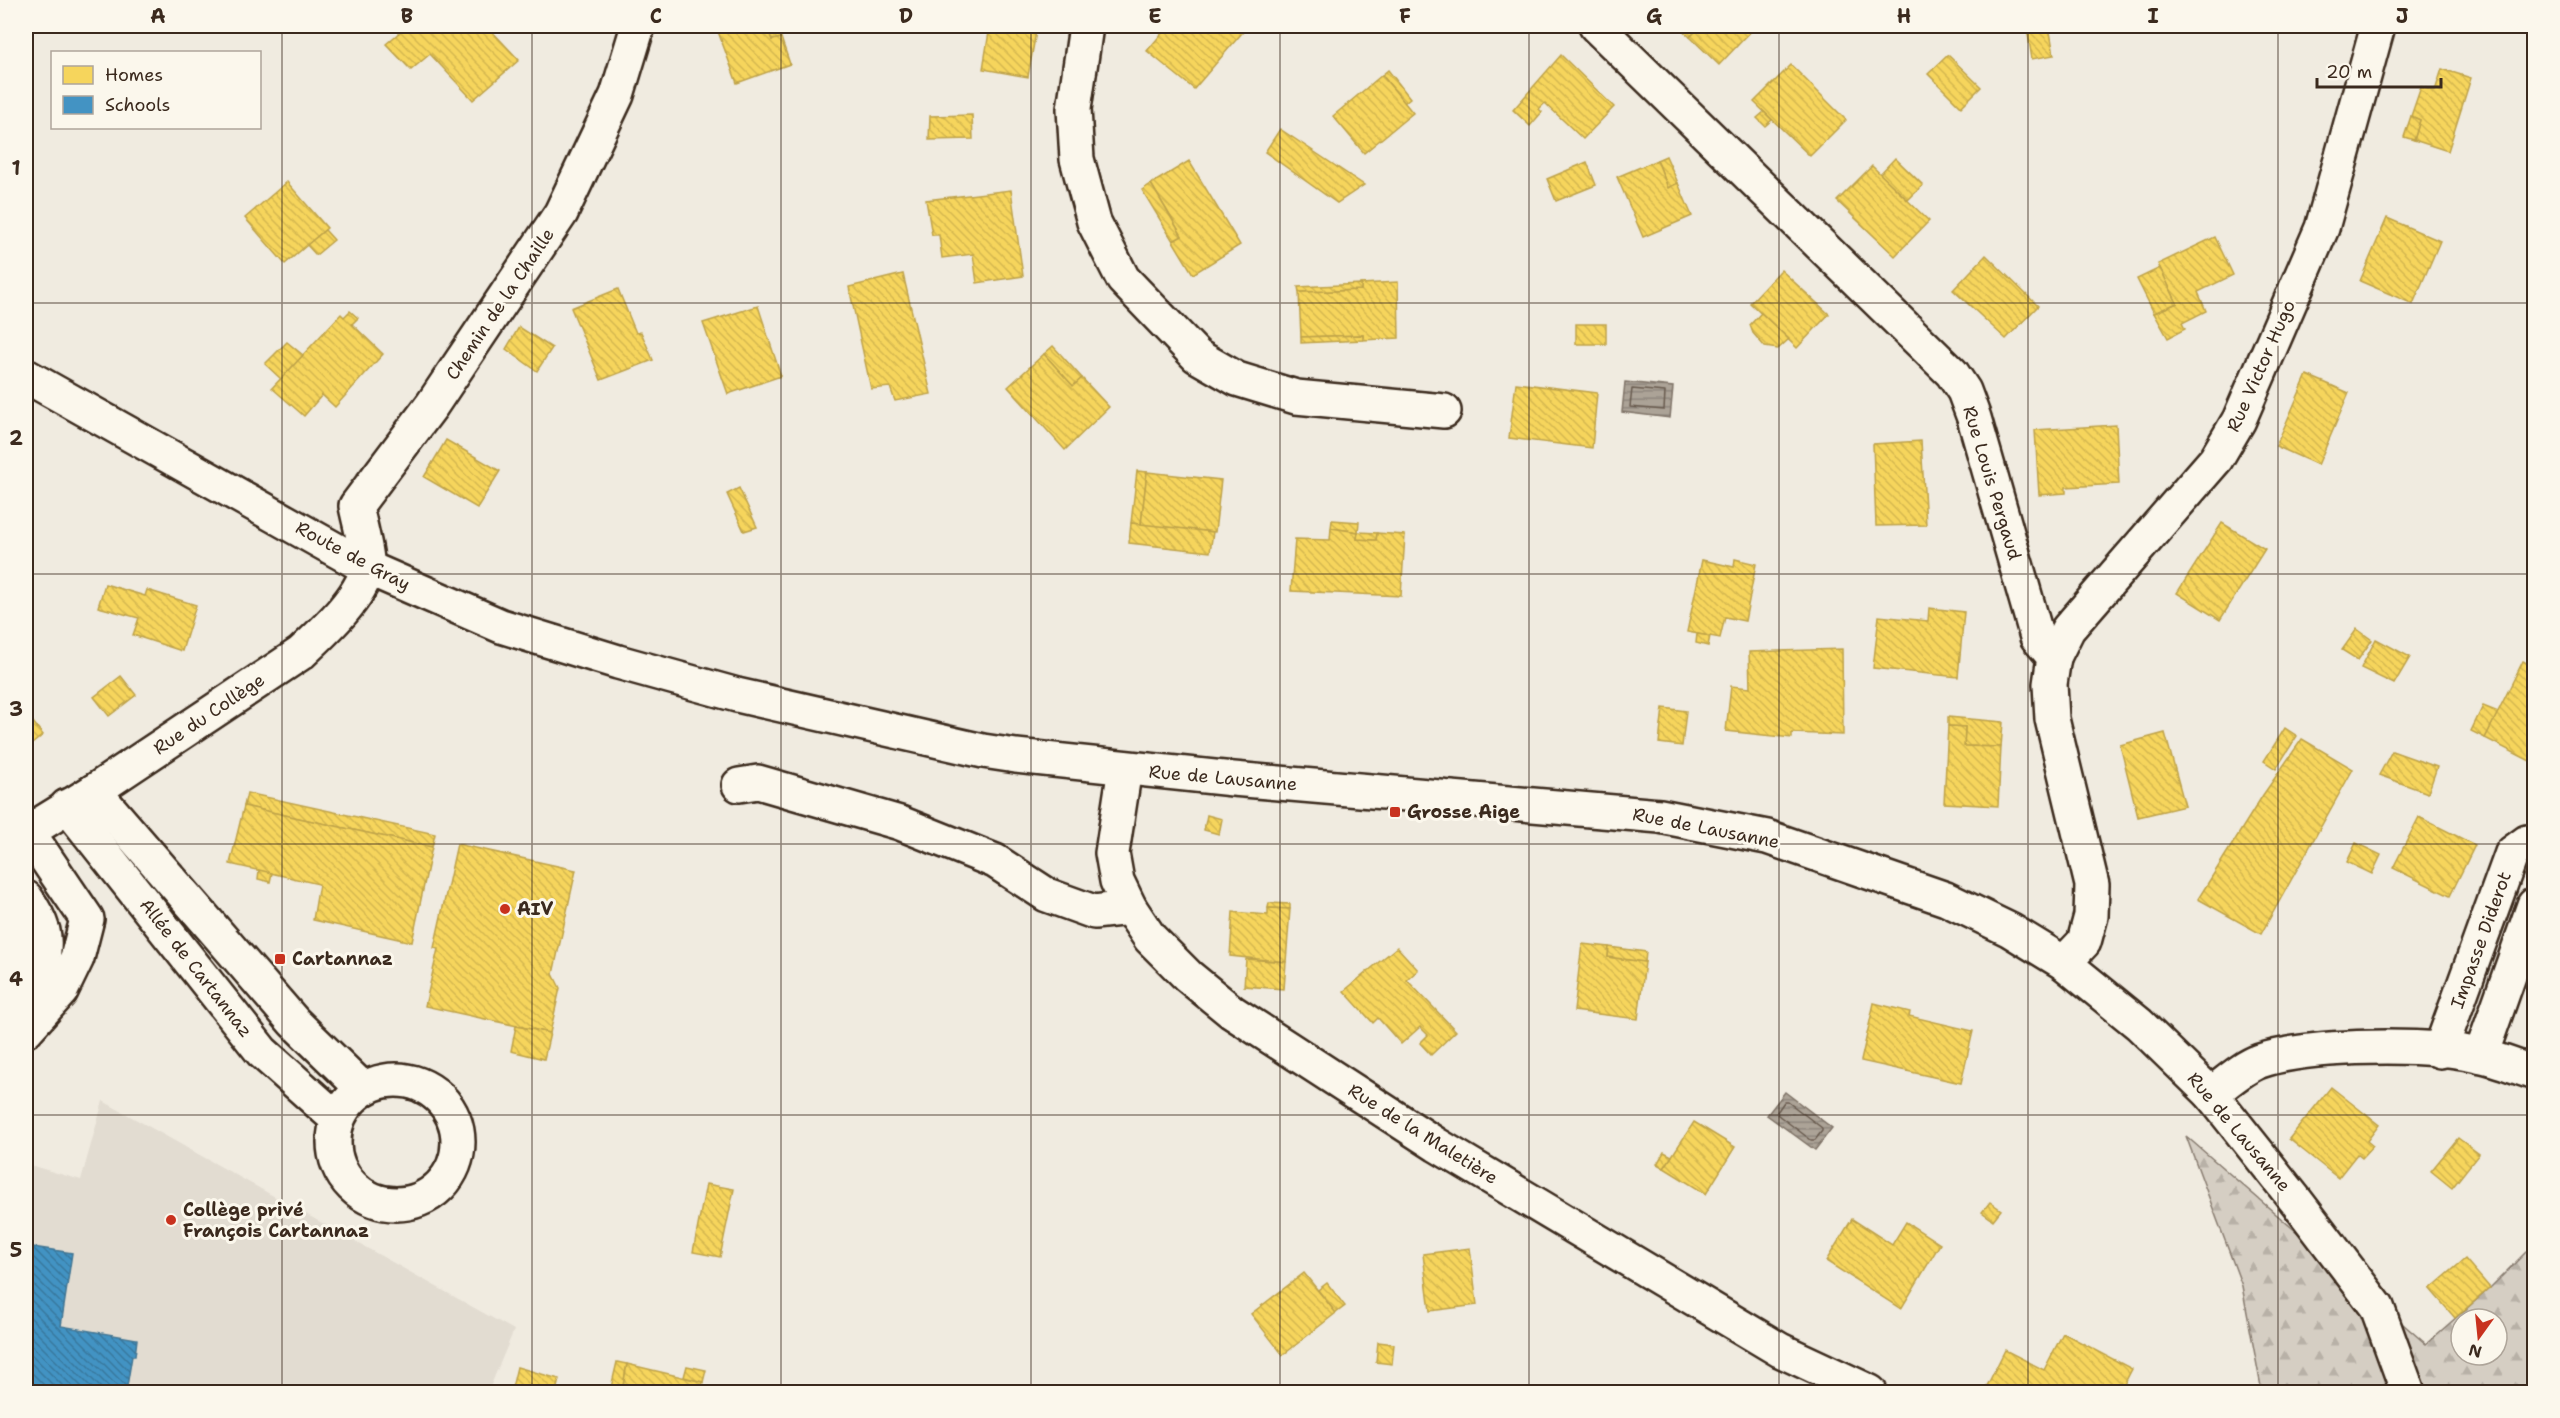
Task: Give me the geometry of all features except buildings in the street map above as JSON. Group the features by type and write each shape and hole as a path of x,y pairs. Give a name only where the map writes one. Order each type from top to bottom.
{"street":[{"name":"Chemin de la Chaille","path":"368,568 356,506 432,405 561,213 617,95 638,26"},
{"path":"1086,26 1074,109 1077,159 1094,222 1123,279 1197,356 1237,379 1296,397 1444,411"},
{"name":"Rue Louis Pergaud","path":"1596,26 1952,373 1964,391 1974,418 2037,637 2054,657"},
{"name":"Rue Victor Hugo","path":"2054,657 2068,629 2216,459 2239,420 2322,228 2378,26"},
{"name":"Route de Gray","path":"26,376 368,568 501,626 736,695"},
{"name":"Rue du Collège","path":"27,832 301,652 329,627 352,599 368,568"},
{"path":"2054,657 2050,684 2052,718 2092,885 2091,916 2084,942 2064,963"},
{"name":"Rue de Lausanne","path":"736,695 983,751 1125,768 1660,816 1767,837 1946,899 2010,930 2064,963 2139,1024 2211,1094 2377,1307 2408,1392"},
{"name":"Rue de la Maletière","path":"1125,768 1112,853 1117,881 1130,908 1150,938 1188,976 1232,1012 1437,1145 1780,1350 1870,1392"},
{"path":"739,785 758,782 900,823 995,861 1047,895 1094,912 1130,908"},
{"name":"Allée de Cartannaz","path":"81,798 294,1022 363,1089"},
{"name":"Allée de Cartannaz","path":"81,798 262,1052 337,1119"},
{"path":"26,1029 61,991 77,958 87,919 27,832"},
{"name":"Impasse Diderot","path":"2440,1051 2512,853 2527,842 2535,844"},
{"path":"26,898 44,933 42,962 26,1029"},
{"path":"2481,1055 2535,905"},
{"path":"2211,1094 2259,1061 2309,1052 2384,1047 2440,1051 2481,1055 2535,1072"},
{"path":"402,1080 423,1085 440,1098 453,1115 458,1136 457,1157 448,1177 434,1192 415,1202 394,1205 375,1201 357,1191 344,1177 335,1159 333,1139 337,1119 348,1102 363,1089 381,1081 402,1080"}],"shaded area":[{"name":"Collège privé François Cartannaz","path":"103,1101 514,1330 488,1392 26,1392 26,1164 81,1180"}],"green space":[{"path":"2186,1136 2426,1344 2449,1324 2449,1367 2509,1367 2509,1307 2468,1307 2534,1244 2534,1392 2262,1392 2242,1286"}],"water":[{"path":"1625,382 1673,387 1670,418 1622,412"},
{"path":"1785,1092 1832,1128 1815,1150 1767,1115"}],"place":[{"name":"Grosse Aige","path":"1395,812"},
{"name":"AIV","path":"505,909"},
{"name":"Cartannaz","path":"280,959"},
{"name":"Collège privé François Cartannaz","path":"171,1220"}]}
